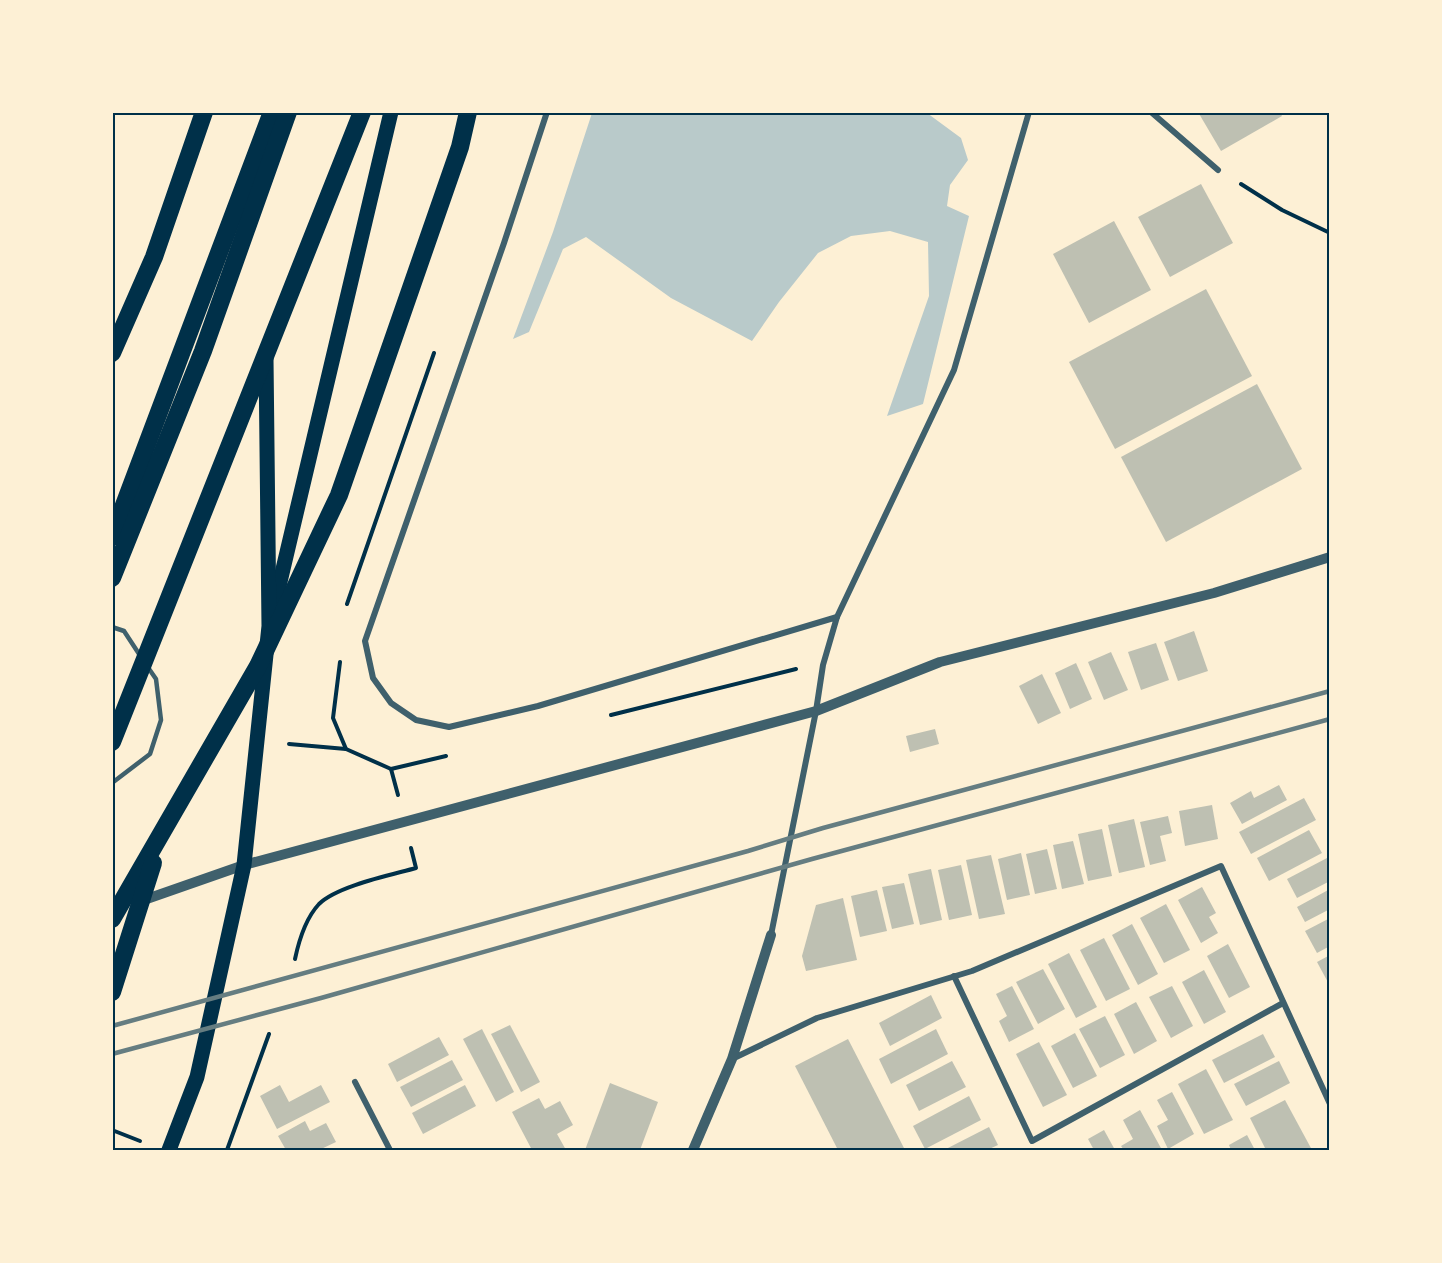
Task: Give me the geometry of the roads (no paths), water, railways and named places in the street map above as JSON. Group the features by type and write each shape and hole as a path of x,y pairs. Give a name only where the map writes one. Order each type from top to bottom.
{"highway":[{"path":"112,352 154,257 204,112"},
{"path":"113,536 272,112"},
{"path":"112,578 203,351 288,112"},
{"path":"112,742 362,112"},
{"path":"112,919 258,666 339,495 460,147 468,112"},
{"path":"112,992 163,830"}],"main road":[{"path":"269,626 391,112"},
{"path":"169,1150 197,1077 244,865 269,626 265,341"}],"street":[{"path":"547,112 504,243 365,641 373,678 392,703 416,720 449,727 538,706 837,617"},
{"path":"693,1150 732,1059 771,935 816,711 823,665 837,617 954,370 1029,112"},
{"path":"1151,112 1218,170"},
{"path":"112,910 244,865 816,711 940,662 1214,593 1329,557"},
{"path":"732,1059 817,1017 972,971 1221,866 1329,1104"},
{"path":"954,976 1032,1141 1283,1003"},
{"path":"355,1082 390,1150"}],"lane":[{"path":"112,627 124,632 156,679 161,720 150,754 112,783"}],"railway":[{"path":"112,1026 748,851 823,828 1330,691"},
{"path":"112,1054 321,998 812,859 1330,719"}]}
